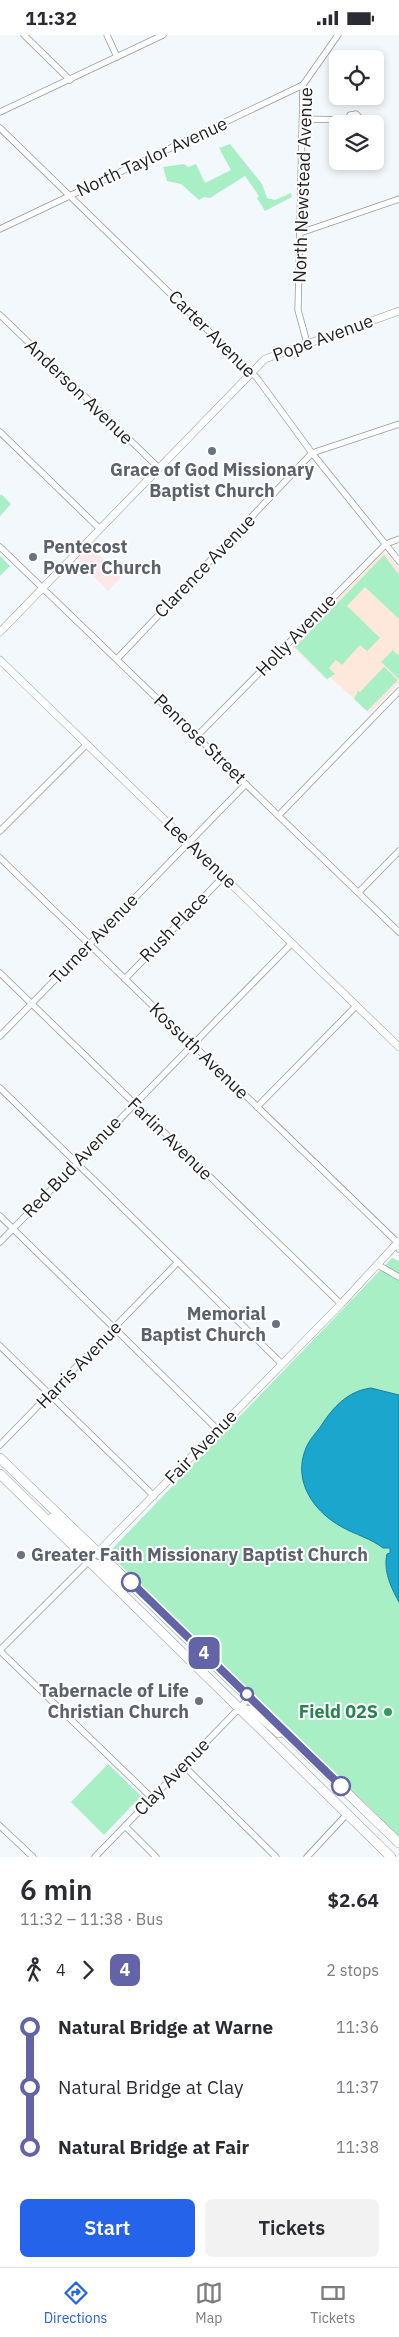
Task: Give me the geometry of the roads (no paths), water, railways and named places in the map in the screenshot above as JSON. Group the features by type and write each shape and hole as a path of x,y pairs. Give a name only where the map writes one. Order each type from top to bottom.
{"main road":[{"path":"0,1458 250,1697 399,1843"},
{"path":"0,1474 391,1857"},
{"path":"29,1503 50,1516 81,1544 98,1551"},
{"path":"88,1561 105,1567 134,1593 155,1606"},
{"path":"238,1709 254,1711 282,1737 304,1750"}],"street":[{"path":"24,35 70,80"},
{"path":"107,35 117,57"},
{"path":"0,112 162,35"},
{"name":"North Newstead Avenue","path":"307,343 298,310 304,85 338,35"},
{"name":"North Taylor Avenue","path":"0,229 304,85"},
{"path":"304,119 329,121"},
{"name":"Carter Avenue","path":"0,128 252,372 312,453 399,561"},
{"path":"300,233 399,199"},
{"name":"Pope Avenue","path":"252,372 268,357 399,311"},
{"name":"Anderson Avenue","path":"0,315 159,468"},
{"path":"0,631 252,372"},
{"name":"Clarence Avenue","path":"117,659 312,453 399,424"},
{"path":"0,432 100,529"},
{"name":"Holly Avenue","path":"197,736 386,544 399,539"},
{"name":"Penrose Street","path":"0,547 399,932"},
{"name":"Lee Avenue","path":"0,659 399,1047"},
{"path":"279,815 399,691"},
{"path":"0,831 87,744"},
{"name":"Turner Avenue","path":"0,1036 246,784"},
{"path":"359,892 399,851"},
{"name":"Kossuth Avenue","path":"0,858 399,1244"},
{"name":"Rush Place","path":"125,979 224,876"},
{"name":"Red Bud Avenue","path":"0,1242 292,943"},
{"name":"Farlin Avenue","path":"0,973 341,1304"},
{"path":"258,1107 356,1006"},
{"path":"0,1088 282,1364"},
{"path":"0,1217 218,1429"},
{"name":"Fair Avenue","path":"0,1650 399,1244"},
{"name":"Harris Avenue","path":"0,1445 178,1262"},
{"path":"378,1265 399,1277"},
{"path":"0,1346 154,1495"},
{"path":"0,1650 152,1798"},
{"name":"Clay Avenue","path":"96,1857 250,1697"},
{"path":"184,1766 276,1857"},
{"path":"306,1857 347,1814"},
{"path":"125,1827 156,1857"},
{"path":"1,1829 33,1857"}],"water":[{"path":"371,1388 399,1395 399,1602 387,1573 386,1560 387,1554 390,1553 390,1548 383,1548 332,1521 308,1494 302,1472 302,1460 307,1445 331,1412 348,1396"}],"place":[{"name":"Grace of God Missionary Baptist Church","path":"212,451"},
{"name":"Pentecost Power Church","path":"33,557"},
{"name":"Memorial Baptist Church","path":"276,1324"},
{"name":"Greater Faith Missionary Baptist Church","path":"21,1555"},
{"name":"Tabernacle of Life Christian Church","path":"199,1701"},
{"name":"Field 02S","path":"388,1712"}]}
